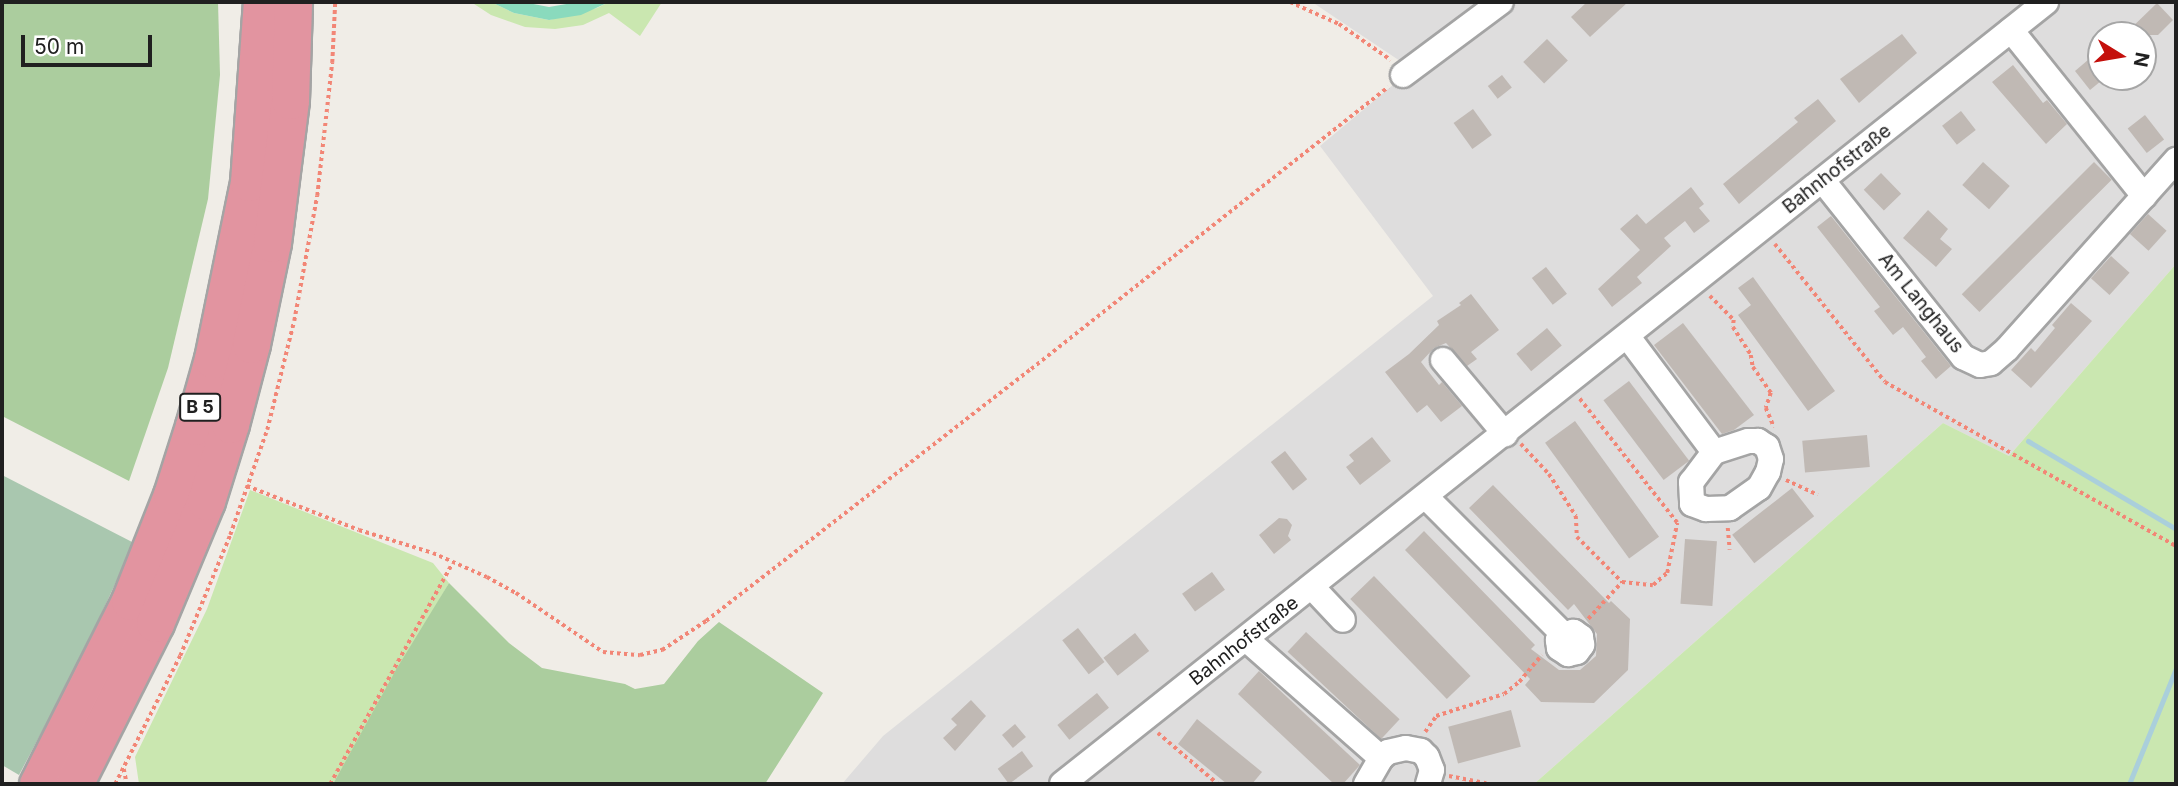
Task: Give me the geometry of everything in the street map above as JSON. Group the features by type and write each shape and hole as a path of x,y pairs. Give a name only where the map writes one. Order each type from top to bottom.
{"highway":[{"name":"B 5","path":"38,784 130,601 172,495 214,359 249,181 262,2"},
{"name":"B 5","path":"74,784 155,623 206,501 230,424 251,344 281,182 290,100 293,2"}],"street":[{"path":"1403,75 1501,2"},
{"name":"Bahnhofstraße","path":"1076,780 1143,721 2046,2"},
{"path":"2011,30 2144,196"},
{"name":"Am Langhaus","path":"1823,181 1963,357 1980,365 1991,363 2007,349 2176,160"},
{"path":"1628,337 1714,452"},
{"path":"1443,360 1507,432"},
{"path":"1748,441 1767,447 1770,459 1768,472 1759,488 1730,508 1706,509 1692,504 1689,492 1691,482 1714,452 1748,441"},
{"path":"1426,497 1566,639"},
{"path":"1312,587 1343,620"},
{"path":"1247,639 1381,758"},
{"path":"1366,784 1381,758 1388,752 1406,748 1421,751 1432,770 1428,784"}],"path":[{"path":"247,486 359,530 433,553 516,593 603,652 632,655 662,650 706,621 1031,369 1403,75 1393,61 1339,24 1290,2"},
{"path":"1762,228 1885,382 2176,546"},
{"path":"1698,281 1734,320 1733,327 1751,355 1753,367 1771,394 1766,408 1775,424 1767,447"},
{"path":"1507,432 1549,474 1576,516 1577,537 1622,582 1653,584 1667,573 1677,523 1568,384"},
{"path":"1768,472 1818,495"},
{"path":"330,784 452,564"},
{"path":"1421,751 1425,730 1436,716 1503,694 1519,682 1546,650 1566,639 1622,582"},
{"path":"1143,721 1219,784"},
{"path":"123,767 127,784"}],"shaded area":[{"path":"1312,2 2176,2 2176,264 2009,456 1943,423 1534,784 842,784 883,736 1433,296 1320,146 1412,69"}],"green space":[{"path":"2,2 218,2 220,75 208,199 168,368 129,481 2,416"},
{"path":"471,2 491,2 514,13 549,20 597,8 609,2 662,2 640,36 609,13 583,25 555,29 525,27 491,15"},
{"path":"491,2 523,2 549,7 578,2 609,2 581,15 549,20 514,13"},
{"path":"2176,264 2176,784 1534,784 1943,423 2009,456"},
{"path":"2,475 134,543 81,658 19,775 2,765"},
{"path":"250,490 433,563 449,583 333,784 139,784 135,757 207,609"},
{"path":"449,583 509,643 542,668 625,684 635,689 664,684 698,641 719,622 823,693 765,784 333,784 397,668"}],"building":[{"path":"1587,2 1628,2 1590,37 1571,17"},
{"path":"2157,3 2173,20 2158,35 2157,21 2138,21"},
{"path":"1902,34 1917,53 1859,103 1840,79"},
{"path":"1547,39 1568,61 1544,84 1523,62"},
{"path":"2087,61 2087,86 2075,71"},
{"path":"2013,65 2043,103 2047,100 2067,124 2046,144 1992,82"},
{"path":"1502,75 1512,88 1498,99 1488,86"},
{"path":"1818,99 1836,121 1739,204 1723,184 1798,122 1794,118"},
{"path":"1473,109 1492,135 1472,149 1454,123"},
{"path":"1961,111 1976,130 1957,145 1942,126"},
{"path":"2145,115 2164,139 2147,153 2128,129"},
{"path":"1983,162 2010,186 1989,209 1962,185"},
{"path":"2094,162 2112,180 1979,312 1962,294"},
{"path":"1881,173 1901,194 1884,211 1864,190"},
{"path":"1691,187 1704,204 1699,208 1710,221 1694,233 1685,221 1664,238 1671,246 1637,277 1642,283 1612,307 1598,289 1640,250 1620,229 1637,214 1646,224"},
{"path":"1928,210 1948,229 1940,239 1952,249 1936,267 1903,238"},
{"path":"2148,214 2167,231 2149,251 2130,234"},
{"path":"1831,216 1951,366 1936,379 1921,361 1926,357 1903,327 1893,335 1874,311 1880,307 1817,227"},
{"path":"2111,256 2130,273 2110,295 2091,278"},
{"path":"1546,267 1567,294 1553,305 1532,278"},
{"path":"1753,277 1835,391 1808,411 1738,315 1751,305 1738,288"},
{"path":"1471,294 1499,330 1471,352 1477,359 1467,366 1446,343 1434,348 1421,362 1439,385 1442,382 1462,406 1441,422 1427,405 1417,413 1385,372 1409,354 1439,325 1437,321 1461,305 1459,303"},
{"path":"2071,303 2092,321 2031,388 2011,370 2031,348 2035,352 2055,328 2052,325"},
{"path":"1683,323 1754,415 1734,430 1722,434 1654,345"},
{"path":"1547,328 1562,346 1531,371 1516,354"},
{"path":"1629,381 1689,461 1664,480 1603,400"},
{"path":"1575,421 1659,537 1629,558 1545,443"},
{"path":"1867,435 1870,467 1805,473 1802,441"},
{"path":"1372,437 1391,461 1360,485 1346,467 1354,461 1349,455"},
{"path":"1285,451 1307,479 1293,490 1271,462"},
{"path":"1493,485 1609,603 1611,601 1630,619 1628,670 1594,703 1541,702 1525,685 1530,679 1405,550 1424,531 1535,645 1531,649 1559,670 1580,670 1596,656 1597,634 1574,604 1568,610 1469,508"},
{"path":"1792,488 1814,516 1754,563 1732,535"},
{"path":"1279,518 1287,519 1292,525 1288,536 1291,540 1274,554 1259,535"},
{"path":"1685,539 1717,541 1712,606 1680,604"},
{"path":"1212,572 1225,590 1195,612 1182,594"},
{"path":"1374,576 1471,676 1447,699 1350,599"},
{"path":"1078,628 1104,662 1089,674 1062,640"},
{"path":"1306,632 1400,719 1381,739 1288,652"},
{"path":"1135,633 1149,651 1118,676 1103,658"},
{"path":"1259,671 1360,765 1343,784 1334,784 1238,694"},
{"path":"1097,693 1109,708 1069,740 1057,725"},
{"path":"971,700 986,716 955,751 943,738 957,725 951,719"},
{"path":"1511,710 1521,747 1458,764 1448,727"},
{"path":"1197,719 1262,772 1252,784 1227,784 1178,744"},
{"path":"1015,724 1026,737 1013,748 1002,735"},
{"path":"1022,751 1033,766 1009,784 998,769"}],"waterway":[{"path":"2028,441 2176,529"},
{"path":"2129,784 2176,668"}]}
